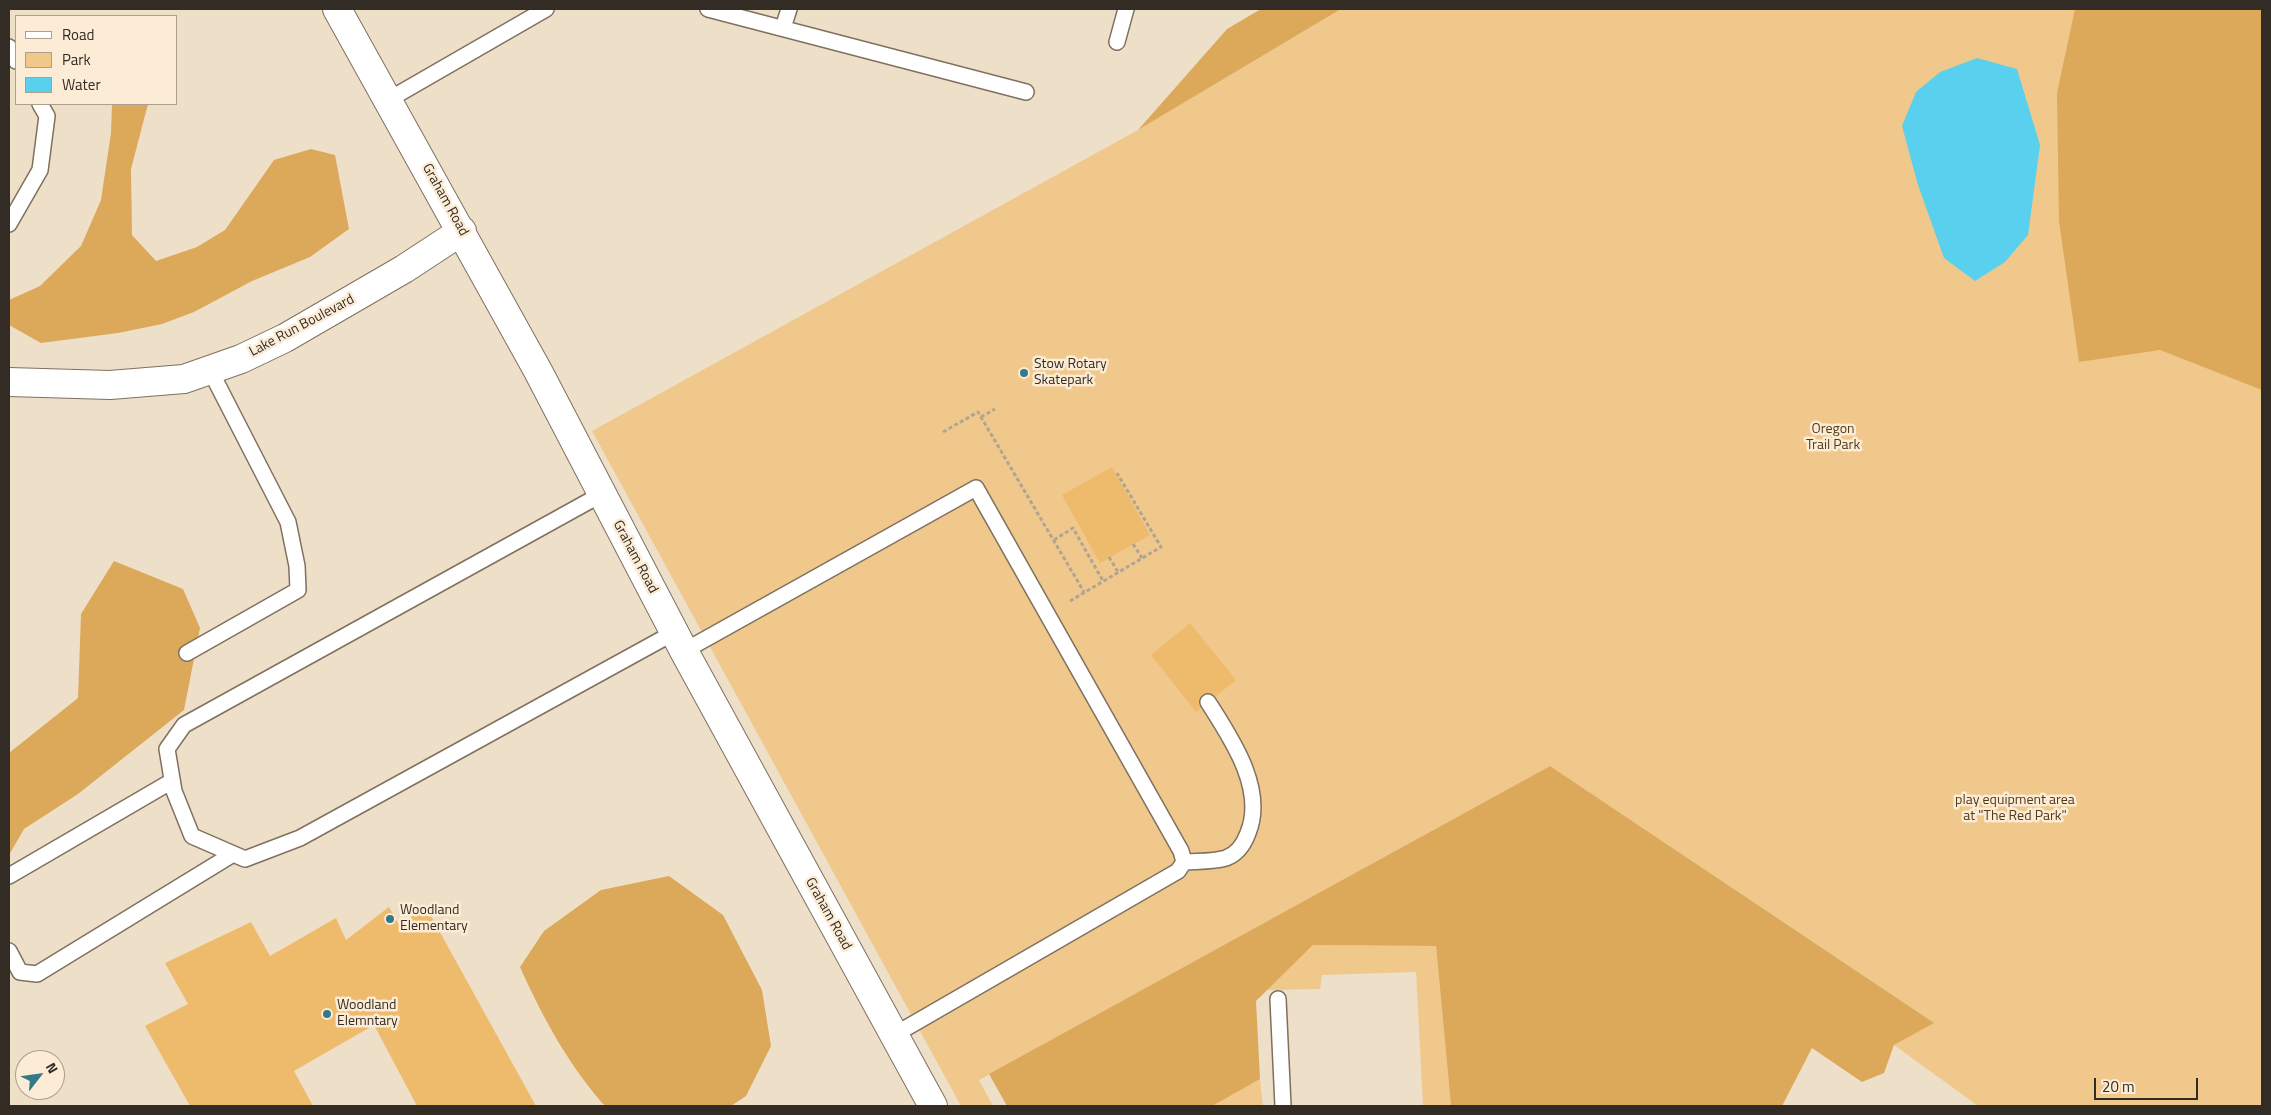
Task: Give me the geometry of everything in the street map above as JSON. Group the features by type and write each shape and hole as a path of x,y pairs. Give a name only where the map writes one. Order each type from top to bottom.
{"main road":[{"name":"Graham Road","path":"337,9 462,231 679,642 933,1106"},
{"name":"Lake Run Boulevard","path":"9,382 110,385 184,379 241,359 285,338 404,269 462,231"}],"lane":[{"path":"388,100 546,9"},
{"path":"708,9 1026,92"},
{"path":"783,28 789,9"},
{"path":"1117,42 1126,9"},
{"path":"9,47 15,59"},
{"path":"9,224 40,170 47,116 41,105"},
{"path":"187,653 298,590 297,566 288,522 210,370"},
{"path":"602,494 184,725 167,749 174,791 192,836 245,859 300,838 976,488 1181,850 1184,862 1178,871 894,1035"},
{"path":"1184,862 1226,858 1236,852 1245,842 1254,810 1251,791 1242,762 1229,735 1208,702"},
{"path":"9,876 172,781"},
{"path":"9,951 20,972 37,974 233,854"},
{"path":"1278,1000 1283,1106"}],"path":[{"path":"981,417 995,409"},
{"path":"943,432 978,412 1084,592"},
{"path":"1048,614 1160,547 1117,473"},
{"path":"1054,540 1073,528 1103,581"},
{"path":"1133,544 1142,558"},
{"path":"1109,557 1118,572"}],"green space":[{"name":"Oregon Trail Park","path":"1341,9 2262,9 2262,1106 1978,1106 1894,1045 1933,1023 1550,766 979,1080 993,1106 961,1106 592,431 1138,130"},
{"path":"1313,945 1436,946 1451,1106 1423,1106 1416,972 1322,975 1320,989 1267,990"},
{"path":"1260,1079 1263,1106 1212,1106 1213,1104"}],"shaded area":[{"path":"1261,9 1341,9 1138,130 1227,29"},
{"path":"2075,9 2262,9 2262,390 2160,350 2079,362 2059,221 2057,93"},
{"path":"112,105 148,105 131,169 132,235 156,261 197,247 225,230 274,160 311,149 335,155 349,229 310,257 252,281 194,312 162,324 118,333 41,343 9,325 9,300 40,286 81,246 101,200 111,133"},
{"path":"114,561 183,589 200,628 184,710 78,794 24,829 9,855 9,753 78,698 81,614"},
{"path":"1550,766 1934,1023 1894,1045 1884,1073 1862,1082 1812,1048 1782,1106 1451,1106 1436,946 1313,945 1256,1001 1260,1079 1212,1106 1007,1106 989,1074"},
{"path":"669,876 723,915 762,990 771,1046 746,1096 731,1106 605,1106 592,1091 557,1040 520,967 544,931 601,890"}],"water":[{"path":"1977,58 2017,69 2040,145 2028,235 2005,262 1975,281 1944,258 1918,185 1902,126 1916,92 1940,72"}],"building":[{"path":"1112,467 1150,535 1100,563 1062,495"},
{"path":"1190,623 1236,680 1196,712 1151,655"},
{"name":"Woodland Elemntary","path":"389,907 399,925 426,907 536,1106 417,1106 374,1025 294,1071 313,1106 190,1106 145,1026 188,1004 165,963 251,922 270,956 336,918 346,940"}],"place":[{"name":"Stow Rotary Skatepark","path":"1024,373"},
{"name":"Woodland Elementary","path":"390,919"},
{"name":"Woodland Elemntary","path":"327,1014"}],"park label":[{"name":"play equipment area at \"The Red Park\"","path":"2015,810"}]}
